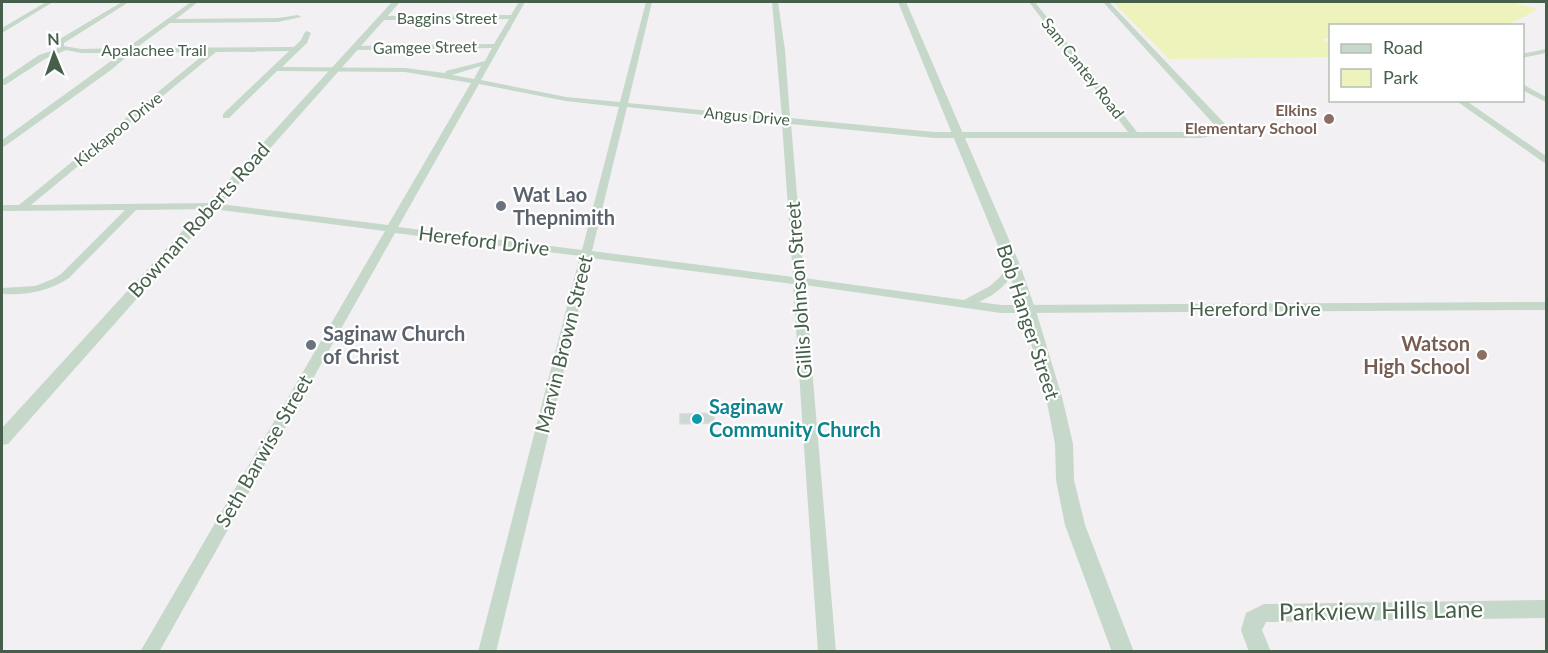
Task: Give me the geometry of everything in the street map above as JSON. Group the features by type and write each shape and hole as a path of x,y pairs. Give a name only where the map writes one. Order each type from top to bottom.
{"street":[{"path":"2,31 50,2"},
{"name":"Apalachee Trail","path":"126,2 61,42 60,47 63,49 130,50 295,49"},
{"path":"2,144 195,2"},
{"name":"Bowman Roberts Road","path":"2,439 396,2"},
{"name":"Seth Barwise Street","path":"149,651 522,2"},
{"name":"Marvin Brown Street","path":"487,651 649,2"},
{"name":"Gillis Johnson Street","path":"775,2 827,651"},
{"name":"Bob Hanger Street","path":"902,2 1029,311 1054,398 1064,444 1065,480 1075,525 1123,651"},
{"name":"Sam Cantey Road","path":"1032,2 1134,134"},
{"name":"Angus Drive","path":"274,69 378,69 442,75 554,97 959,136 1222,132 1225,129 1106,2"},
{"path":"167,21 278,20 298,17"},
{"name":"Baggins Street","path":"380,18 513,17"},
{"path":"2,20 22,19"},
{"path":"226,116 304,40 307,33"},
{"name":"Gamgee Street","path":"354,48 496,46"},
{"path":"2,83 42,57 63,49"},
{"name":"Kickapoo Drive","path":"21,208 214,50"},
{"path":"1524,56 1546,51"},
{"path":"442,75 488,62"},
{"path":"1525,87 1546,89"},
{"path":"1525,87 1546,100"},
{"path":"1462,102 1546,160"},
{"path":"2,291 32,291 54,284 65,276 134,206"},
{"name":"Hereford Drive","path":"2,208 212,206 1029,311 1546,306"},
{"path":"964,304 995,291 1002,284 1012,266"},
{"name":"Parkview Hills Lane","path":"1260,651 1251,633 1251,626 1257,615 1264,613 1546,609"}],"green space":[{"path":"1113,2 1509,2 1538,9 1510,24 1329,24 1329,38 1322,39 1329,44 1329,57 1169,59"}],"building":[{"name":"Saginaw Community Church","path":"714,413 714,423 680,424 680,414"}],"place":[{"name":"Elkins Elementary School","path":"1329,119"},
{"name":"Wat Lao Thepnimith","path":"501,206"},
{"name":"Saginaw Church of Christ","path":"311,345"},
{"name":"Watson High School","path":"1482,355"},
{"name":"Saginaw Community Church","path":"697,419"}]}
